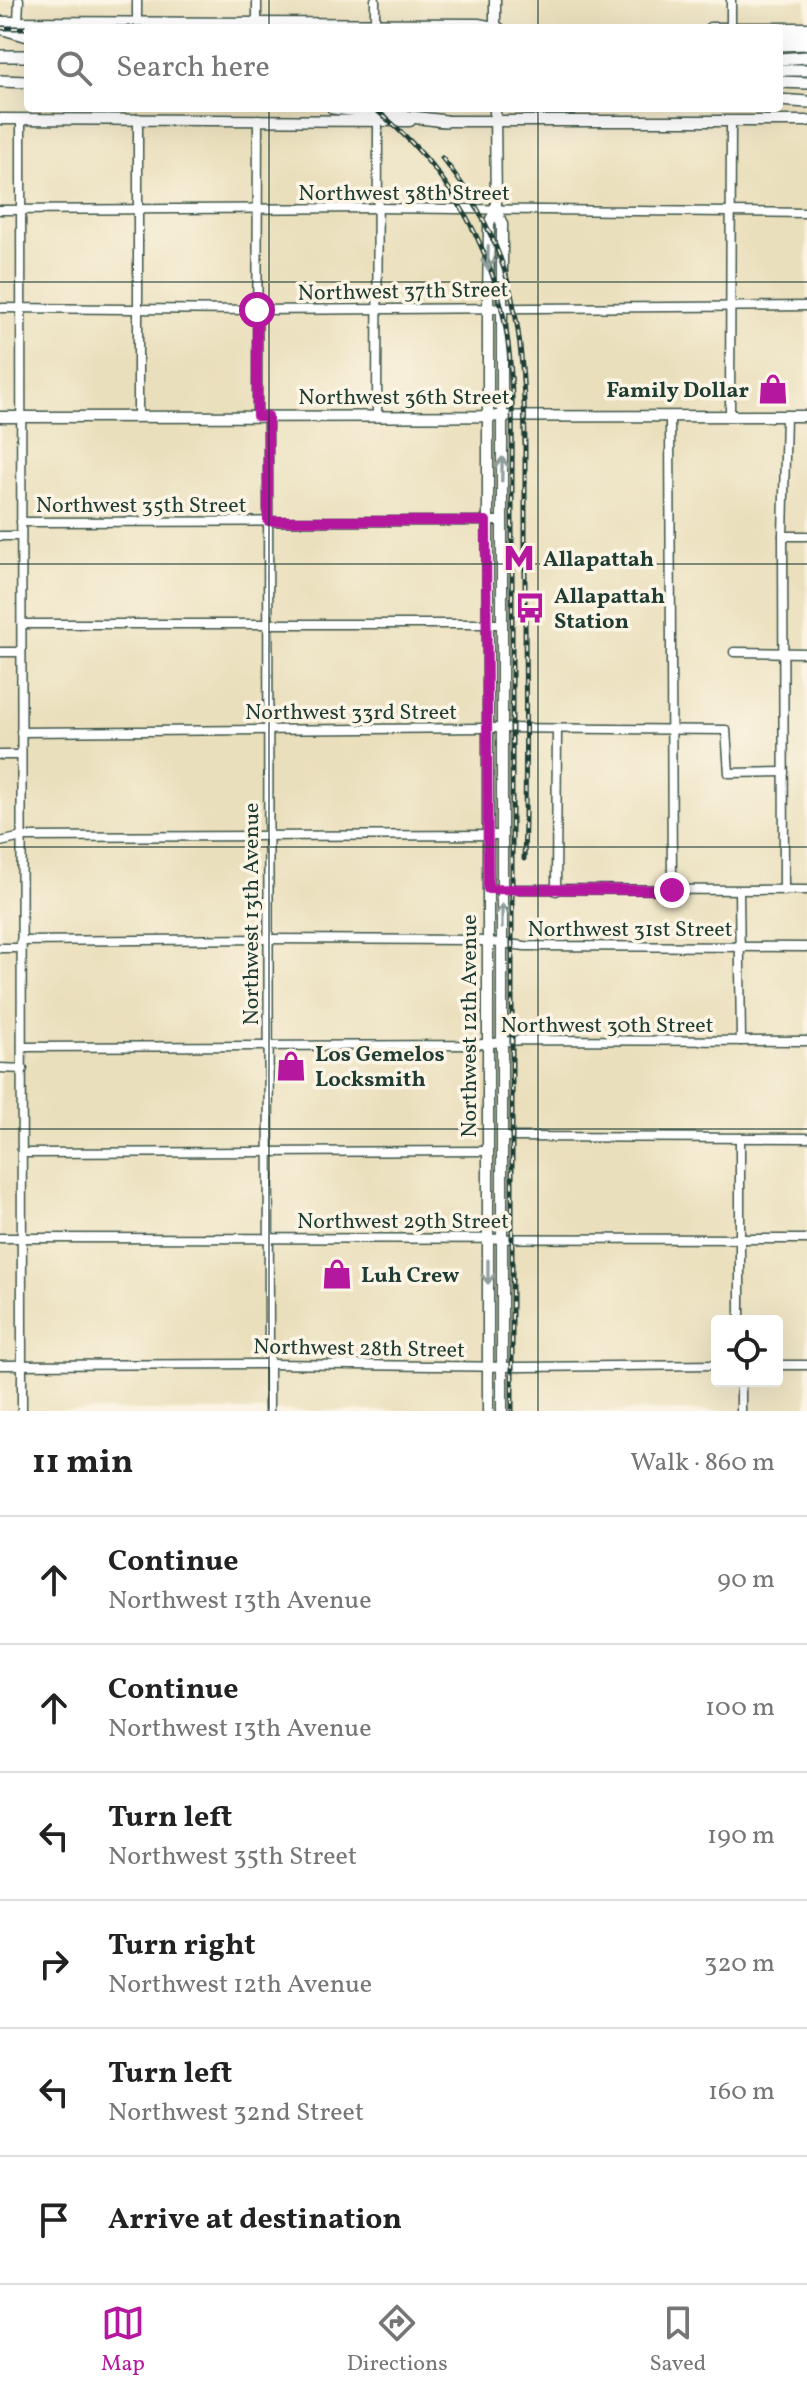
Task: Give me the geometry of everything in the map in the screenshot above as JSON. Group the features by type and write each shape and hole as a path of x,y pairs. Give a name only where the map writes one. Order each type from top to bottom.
{"highway":[{"path":"0,28 24,35"},
{"path":"783,35 807,36"},
{"path":"783,45 807,44"},
{"path":"0,56 24,56"},
{"path":"783,59 807,57"},
{"path":"783,70 807,70"},
{"path":"0,81 24,82"},
{"path":"783,82 807,83"},
{"path":"783,100 807,102"},
{"path":"368,112 446,121"}],"main road":[{"path":"495,0 496,24"},
{"path":"0,22 478,24"},
{"path":"783,28 807,28"},
{"name":"Northwest 12th Avenue","path":"495,112 496,210 502,224 502,1411"},
{"path":"0,119 807,121"},
{"name":"Northwest 12th Avenue","path":"488,1411 486,521 489,223 496,210"},
{"name":"Northwest 36th Street","path":"0,417 807,416"},
{"path":"488,1086 494,1104 495,1130 502,1137"},
{"path":"488,1151 495,1159 496,1182 502,1195"}],"street":[{"path":"18,22 19,0"},
{"path":"137,0 137,23"},
{"path":"257,0 257,24"},
{"path":"375,0 375,23"},
{"path":"731,0 731,24"},
{"path":"138,118 138,417"},
{"path":"21,119 22,1411"},
{"name":"Northwest 13th Avenue","path":"258,119 257,310 268,521 269,625 269,1411"},
{"path":"377,416 378,121"},
{"path":"730,416 731,122"},
{"name":"Northwest 38th Street","path":"0,210 376,208 807,213"},
{"name":"Northwest 37th Street","path":"0,308 257,310 807,306"},
{"path":"670,416 672,890"},
{"path":"784,891 783,536 786,416"},
{"name":"Northwest 35th Street","path":"21,522 501,521"},
{"name":"Northwest 35th Street","path":"0,536 21,536"},
{"path":"783,536 807,536"},
{"path":"22,624 501,624"},
{"path":"0,652 21,652"},
{"path":"734,652 807,653"},
{"name":"Northwest 33rd Street","path":"21,732 487,728 726,730 729,773 784,772"},
{"path":"556,891 557,729"},
{"path":"0,755 21,755"},
{"path":"0,842 22,837 501,835"},
{"path":"488,889 807,890"},
{"path":"739,891 741,1041"},
{"name":"Northwest 31st Street","path":"0,948 268,939 488,942 525,946 807,947"},
{"name":"Northwest 30th Street","path":"22,1047 488,1043 521,1040 807,1041"},
{"path":"0,1068 23,1069"},
{"path":"502,1137 807,1138"},
{"path":"740,1138 740,1315"},
{"path":"23,1153 488,1151"},
{"name":"Northwest 29th Street","path":"0,1238 807,1239"},
{"name":"Northwest 28th Street","path":"0,1365 711,1365"},
{"path":"783,1365 807,1365"},
{"path":"741,1387 741,1411"}],"railway":[{"path":"0,28 24,28"},
{"path":"379,112 424,156 464,212 492,275 502,308 510,360 512,1411"},
{"path":"442,158 467,192 501,260 518,331 525,448 524,859"}],"place":[{"name":"Family Dollar","path":"773,389"},
{"name":"Allapattah","path":"519,558"},
{"name":"Allapattah Station","path":"530,608"},
{"name":"Los Gemelos Locksmith","path":"291,1066"},
{"name":"Luh Crew","path":"337,1274"}],"route":[{"path":"257,310 257,416 268,416 268,521 486,521 488,889 672,890"}]}
